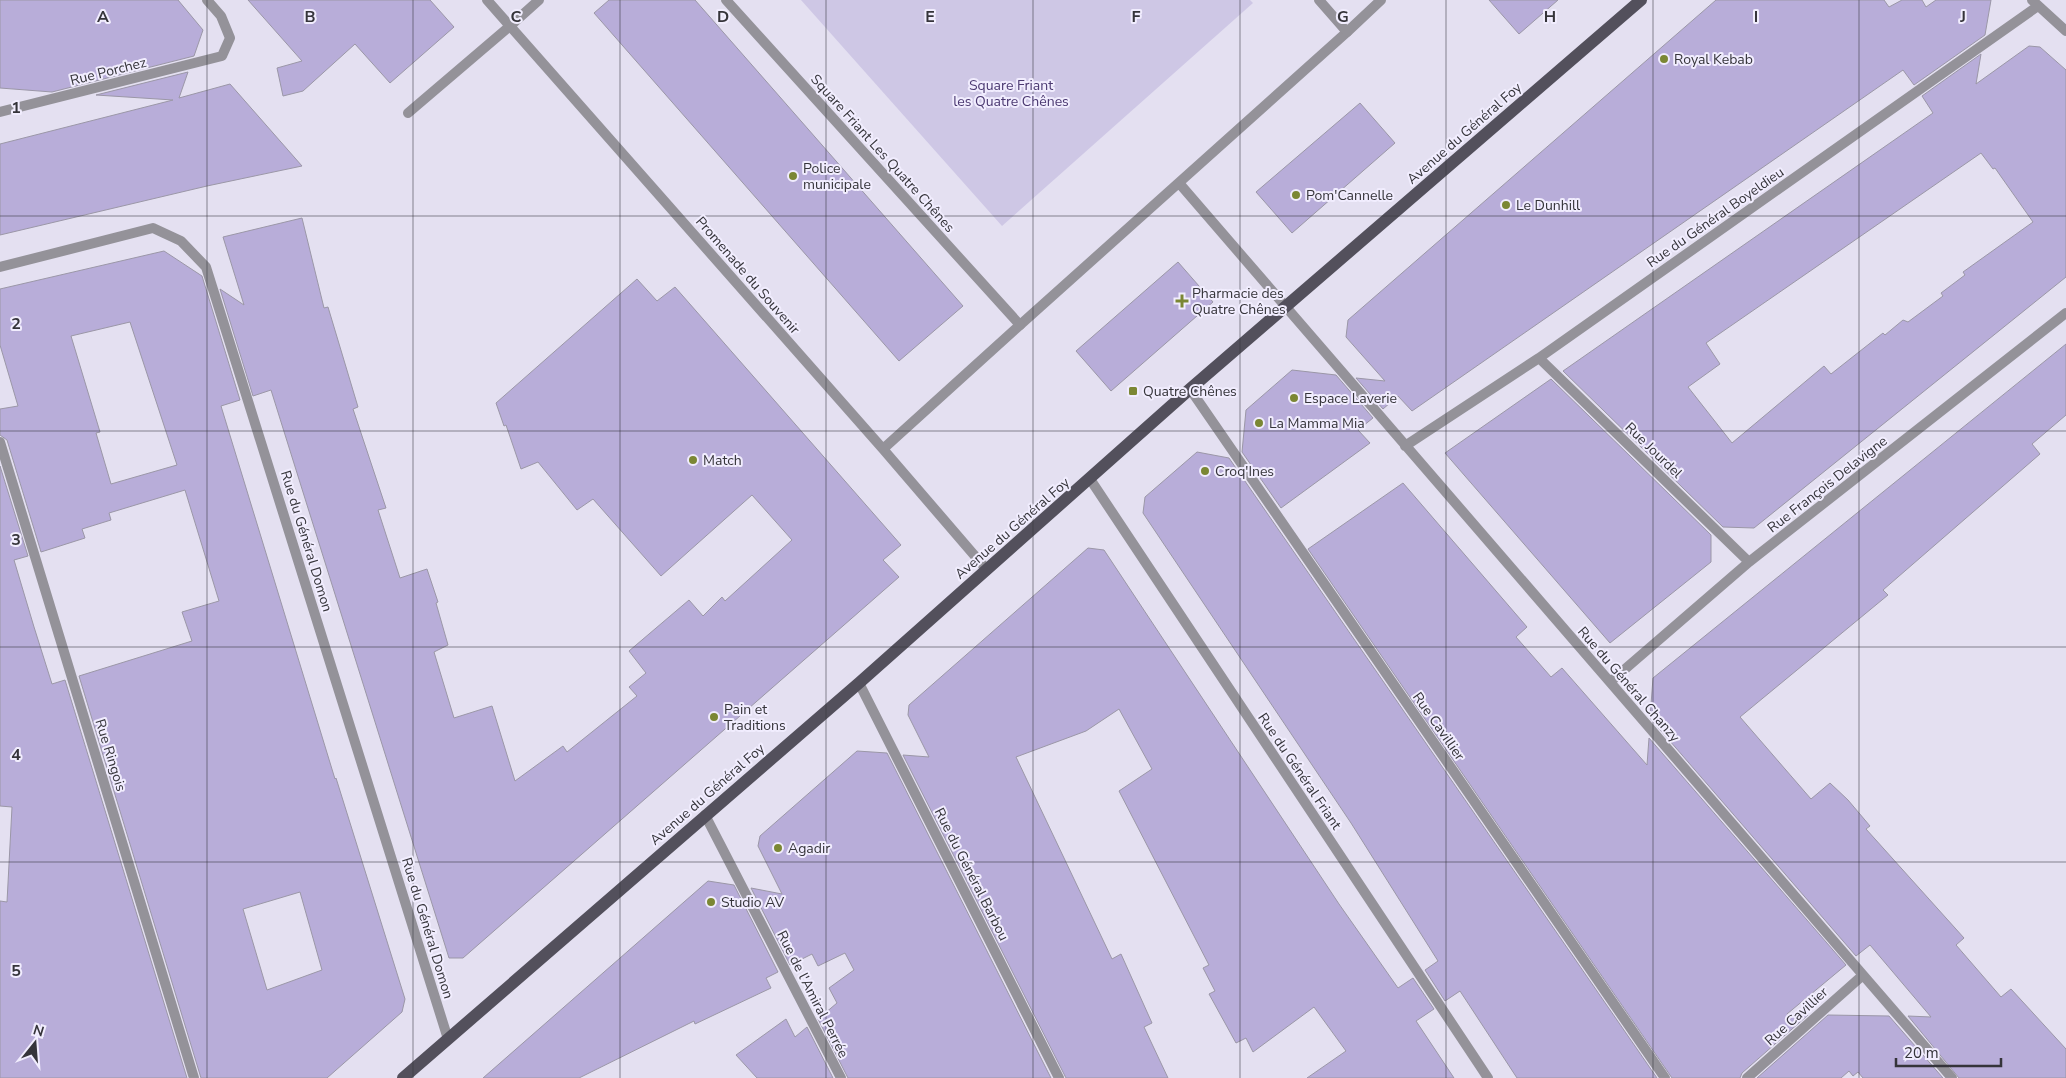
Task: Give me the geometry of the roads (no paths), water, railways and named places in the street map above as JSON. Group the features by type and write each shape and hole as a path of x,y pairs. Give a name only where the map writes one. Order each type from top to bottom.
{"main road":[{"name":"Avenue du Général Foy","path":"403,1078 859,683 1190,389 1641,0"}],"street":[{"name":"Rue Porchez","path":"0,112 222,56 230,38 221,16 207,0"},
{"name":"Promenade du Souvenir","path":"487,0 883,449 986,570"},
{"path":"408,113 539,0"},
{"name":"Square Friant Les Quatre Chênes","path":"726,0 1020,325"},
{"path":"1319,0 1347,32"},
{"path":"883,449 1381,0"},
{"path":"2035,3 2066,31"},
{"name":"Rue du Général Boyeldieu","path":"1405,446 1539,358 2035,3"},
{"path":"1178,183 1286,307"},
{"name":"Rue du Général Domon","path":"0,267 152,228 181,241 206,267 448,1039"},
{"name":"Rue du Général Chanzy","path":"1286,307 1952,1078"},
{"name":"Rue François Delavigne","path":"1610,682 1749,562 2066,313"},
{"name":"Rue Jourdel","path":"1539,358 1749,562"},
{"name":"Rue Cavillier","path":"1190,389 1665,1078"},
{"name":"Rue Ringois","path":"0,442 194,1078"},
{"name":"Rue du Général Friant","path":"1090,479 1488,1078"},
{"name":"Rue du Général Barbou","path":"859,683 1059,1078"},
{"name":"Rue de l'Amiral Perrée","path":"705,815 841,1078"},
{"name":"Rue Cavillier","path":"1747,1078 1863,975"}],"place":[{"name":"Royal Kebab","path":"1664,59"},
{"name":"Police municipale","path":"793,176"},
{"name":"Pom'Cannelle","path":"1296,195"},
{"name":"Le Dunhill","path":"1506,205"},
{"name":"Pharmacie des Quatre Chênes","path":"1182,301"},
{"name":"Quatre Chênes","path":"1133,391"},
{"name":"Espace Laverie","path":"1294,398"},
{"name":"La Mamma Mia","path":"1259,423"},
{"name":"Match","path":"693,460"},
{"name":"Croq'Ines","path":"1205,471"},
{"name":"Pain et Traditions","path":"714,717"},
{"name":"Agadir","path":"778,848"},
{"name":"Studio AV","path":"711,902"}],"park label":[{"name":"Square Friant les Quatre Chênes","path":"1011,94"}]}
